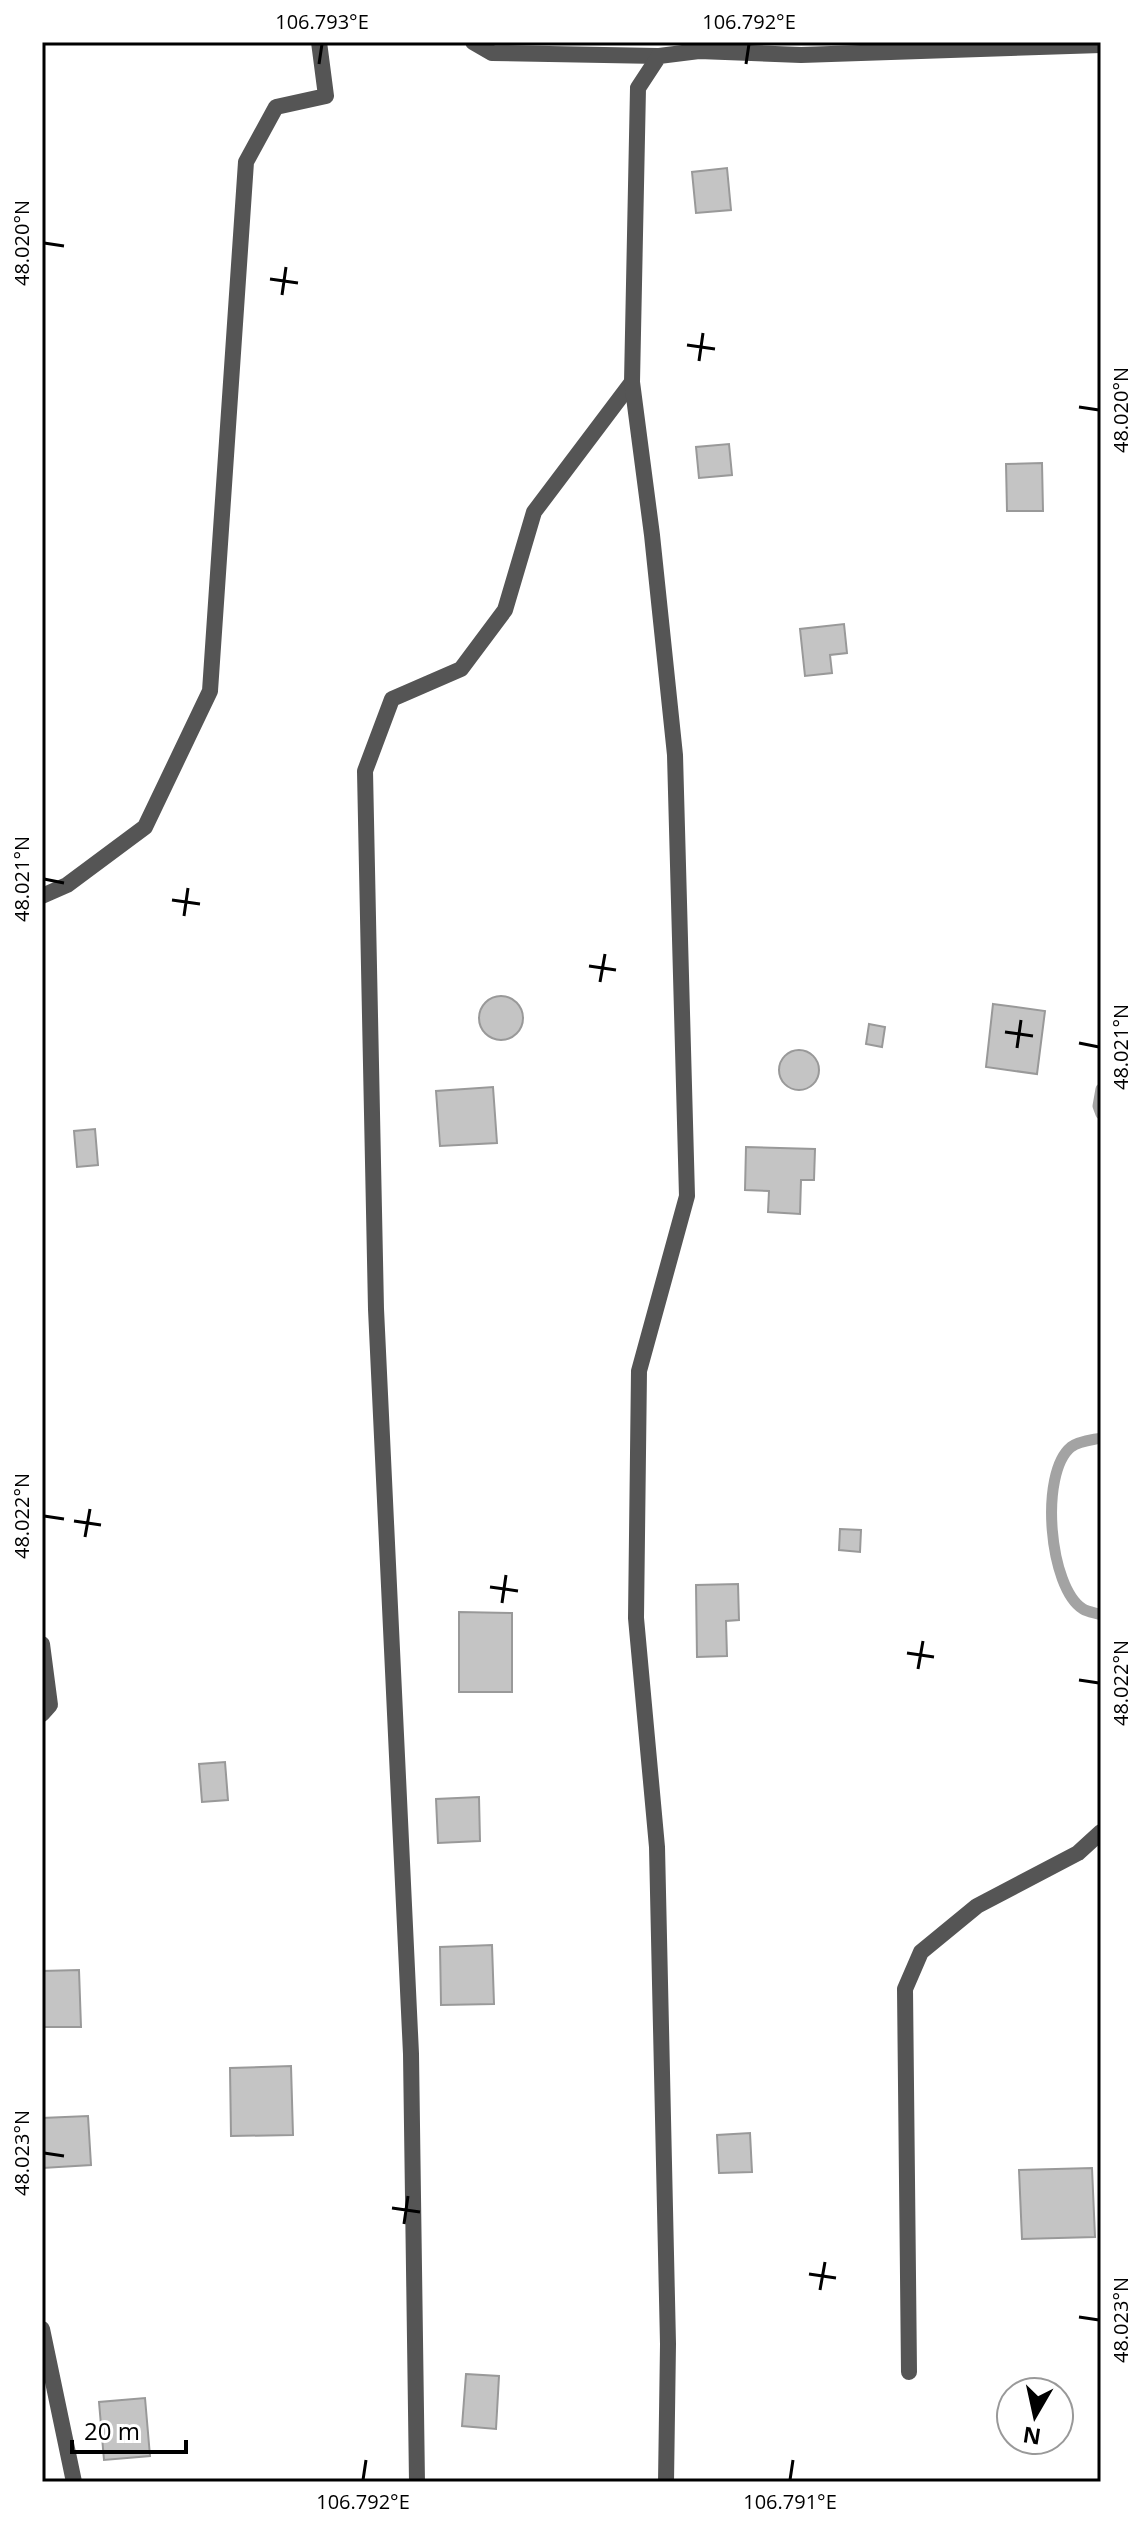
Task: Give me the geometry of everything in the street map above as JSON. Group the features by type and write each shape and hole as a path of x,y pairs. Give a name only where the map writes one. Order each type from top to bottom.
{"street":[{"path":"42,896 67,885 145,827 210,691 246,162 276,107 326,96 319,42"},
{"path":"473,42 492,53 659,56 699,51 801,55 1101,45"},
{"path":"659,56 638,88 632,382 675,755 687,1196 639,1371 636,1618 657,1847 668,2328 666,2482"},
{"path":"417,2482 411,2054 376,1309 365,771 392,699 461,669 505,610 534,512 632,382"},
{"path":"42,1644 50,1705 42,1714"},
{"path":"909,2372 905,1989 921,1952 977,1906 1078,1853 1101,1832"},
{"path":"42,2329 74,2482"}],"building":[{"path":"727,168 731,210 696,213 692,172"},
{"path":"729,444 732,475 699,478 696,447"},
{"path":"1042,463 1043,511 1007,511 1006,464"},
{"path":"844,624 847,653 830,655 832,673 805,676 800,629"},
{"path":"501,996 516,1003 523,1018 516,1033 501,1040 486,1033 479,1018 486,1003"},
{"path":"993,1004 1045,1011 1037,1074 986,1067"},
{"path":"869,1024 885,1027 882,1047 866,1044"},
{"path":"799,1050 813,1056 819,1070 813,1084 799,1090 785,1084 779,1070 785,1056"},
{"path":"493,1087 497,1143 440,1146 436,1091"},
{"path":"95,1129 98,1165 77,1167 74,1131"},
{"path":"746,1147 815,1149 814,1180 801,1180 800,1214 768,1212 769,1191 745,1190"},
{"path":"840,1529 861,1530 860,1552 839,1550"},
{"path":"738,1584 739,1620 726,1621 727,1656 697,1657 696,1585"},
{"path":"459,1612 512,1613 512,1692 459,1692"},
{"path":"225,1762 228,1800 202,1802 199,1764"},
{"path":"479,1797 480,1841 438,1843 436,1799"},
{"path":"492,1945 494,2004 441,2005 440,1947"},
{"path":"79,1970 81,2027 42,2027 42,1971"},
{"path":"291,2066 293,2135 231,2136 230,2068"},
{"path":"88,2116 91,2165 43,2168 42,2118"},
{"path":"750,2133 752,2172 719,2173 717,2135"},
{"path":"1092,2168 1095,2237 1022,2239 1019,2170"},
{"path":"466,2374 499,2376 496,2429 462,2426"},
{"path":"145,2398 150,2456 104,2460 99,2402"}],"waterway":[{"path":"1101,1089 1098,1106 1101,1114"},
{"path":"1101,1438 1071,1447 1061,1461 1052,1504 1052,1530 1062,1578 1071,1597 1083,1609 1101,1615"}]}
